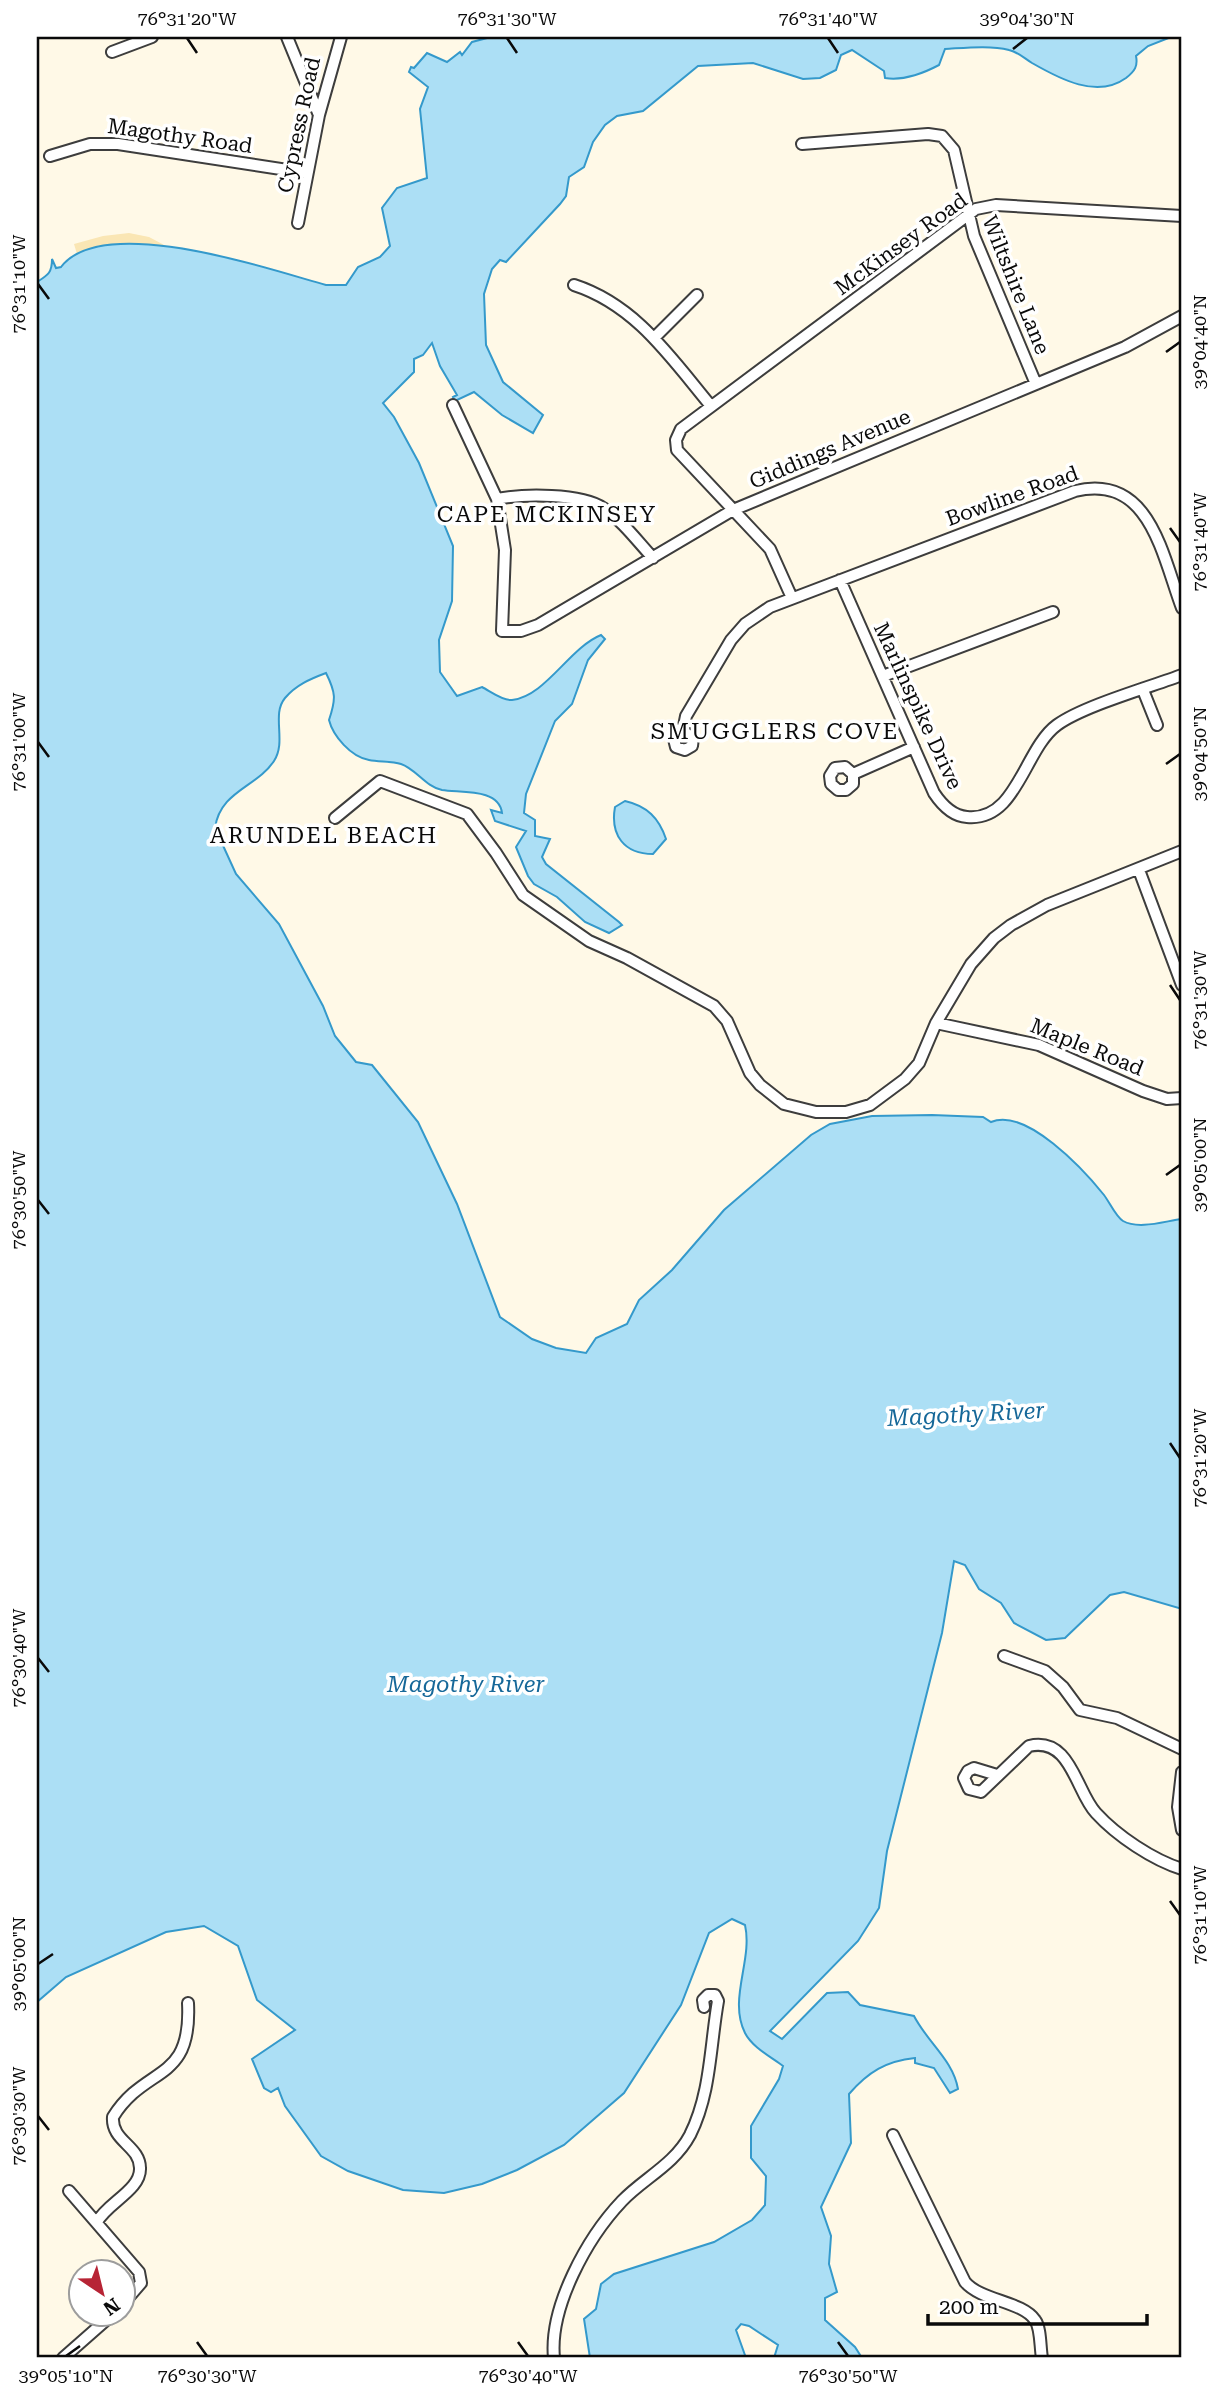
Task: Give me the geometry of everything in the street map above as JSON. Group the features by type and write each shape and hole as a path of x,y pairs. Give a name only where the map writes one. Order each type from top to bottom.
{"street":[{"path":"112,52 152,37"},
{"path":"287,37 319,115"},
{"name":"Cypress Road","path":"298,223 319,115 341,37"},
{"name":"Wiltshire Lane","path":"802,144 928,134 942,136 954,150 967,214 1035,384"},
{"name":"Magothy Road","path":"50,156 90,144 118,144 307,173"},
{"name":"McKinsey Road","path":"733,510 677,450 676,440 681,429 861,298 967,214 976,209 996,205 1182,216"},
{"path":"574,285 607,298 654,338 711,406"},
{"path":"654,338 697,295"},
{"name":"Giddings Avenue","path":"497,499 505,550 502,631 521,631 538,625 733,510 1125,347 1182,316"},
{"path":"453,405 497,499 522,496 594,503 610,512 653,558"},
{"name":"Bowline Road","path":"683,731 686,716 732,638 756,616 792,598 1075,491 1098,487 1119,491 1144,513 1182,608"},
{"path":"733,510 775,556 792,598"},
{"name":"Marlinspike Drive","path":"840,580 940,802 955,813 974,817 995,810 1005,801 1037,745 1056,725 1182,675"},
{"path":"883,676 1053,612"},
{"path":"1143,690 1157,725"},
{"path":"853,774 914,747"},
{"path":"335,818 380,781 467,814 523,895 589,941 627,958 714,1006 727,1021 751,1073 760,1085 784,1104 799,1109 846,1112 880,1100 919,1063 936,1023 971,964 994,937 1047,905 1182,851"},
{"path":"1139,870 1182,985"},
{"name":"Maple Road","path":"936,1023 1045,1046 1143,1091 1167,1099 1182,1098"},
{"path":"1004,1656 1045,1671 1063,1687 1080,1710 1117,1718 1182,1749"},
{"path":"997,1775 1029,1746 1036,1745 1057,1752 1073,1767 1086,1800 1102,1819 1154,1856 1182,1869"},
{"path":"1182,1772 1179,1778 1181,1797 1178,1815 1182,1830"},
{"path":"554,2358 552,2344 567,2284 578,2265 622,2201 675,2158 699,2115 709,2076 718,2001 715,1995 708,1995 703,2000 704,2007"},
{"path":"97,2222 103,2211 136,2183 140,2175 136,2155 117,2136 112,2126 113,2117 184,2050 189,2029 188,2003"},
{"path":"893,2135 965,2283 986,2296 1029,2314 1036,2321 1042,2358"},
{"path":"69,2191 127,2258"},
{"path":"136,2268 141,2283 136,2289"},
{"path":"63,2358 98,2328"}],"sand":[{"path":"129,233 149,237 168,247 115,245 77,254 74,244 103,236"}],"water":[{"name":"Magothy River","path":"491,37 1171,37 1148,46 1136,56 1135,68 1126,78 1103,87 1091,87 1066,80 1009,50 977,47 945,49 939,65 906,78 885,78 884,71 852,50 841,55 836,70 820,78 803,79 753,63 698,66 643,111 617,116 605,125 593,142 584,167 569,177 566,196 560,204 506,262 500,260 492,269 484,294 486,345 503,382 543,415 533,433 502,415 474,392 455,401 453,397 457,395 440,366 432,343 423,355 414,359 414,372 383,403 394,417 419,463 453,546 452,601 439,640 440,672 457,696 482,687 508,700 524,697 547,681 589,641 601,635 605,639 588,660 572,704 555,721 526,794 524,813 535,820 535,836 550,839 542,857 546,864 622,925 609,933 585,922 557,897 534,884 516,847 526,831 495,821 491,810 502,813 494,799 478,793 436,788 401,764 369,760 349,750 339,739 329,720 334,696 326,673 294,689 285,698 279,712 279,745 274,761 267,770 231,797 218,816 215,828 236,874 279,924 323,1006 335,1036 356,1062 372,1065 418,1122 457,1204 500,1317 532,1339 556,1348 586,1353 596,1338 627,1324 639,1300 672,1270 724,1210 811,1135 830,1124 872,1116 983,1117 991,1122 1005,1120 1021,1124 1037,1132 1069,1157 1095,1184 1123,1221 1144,1225 1182,1219 1182,1609 1124,1592 1110,1595 1065,1638 1046,1640 1014,1623 1001,1603 979,1589 965,1565 954,1561 942,1633 887,1851 879,1908 858,1941 770,2031 782,2039 827,1993 848,1992 860,2005 914,2016 946,2060 958,2089 950,2093 934,2068 915,2063 915,2058 878,2069 849,2094 851,2143 821,2207 831,2236 829,2264 837,2292 825,2298 825,2320 855,2347 862,2358 774,2358 778,2345 749,2326 741,2324 736,2330 746,2358 590,2358 584,2319 596,2309 601,2284 614,2274 714,2242 752,2220 765,2205 766,2176 751,2158 751,2126 779,2079 783,2066 752,2043 740,2020 740,1993 747,1938 745,1925 732,1919 709,1933 681,2005 624,2093 564,2145 517,2170 482,2184 444,2193 403,2190 348,2171 321,2156 285,2106 278,2088 271,2092 264,2088 252,2059 295,2030 257,2000 238,1946 204,1926 166,1932 66,1977 37,2002 37,282 49,273 52,259 56,268 61,267 82,251 112,244 189,250 229,258 326,285 346,285 358,267 380,257 390,246 382,208 397,188 427,178 420,109 428,87 409,72 411,67 414,68 427,53 447,62 460,52 462,55 472,42"},
{"path":"625,801 646,810 660,825 666,839 653,854 634,851 621,841 617,834 615,807"}],"district":[{"name":"CAPE MCKINSEY","path":"547,514"},
{"name":"SMUGGLERS COVE","path":"775,731"},
{"name":"ARUNDEL BEACH","path":"324,835"}]}
